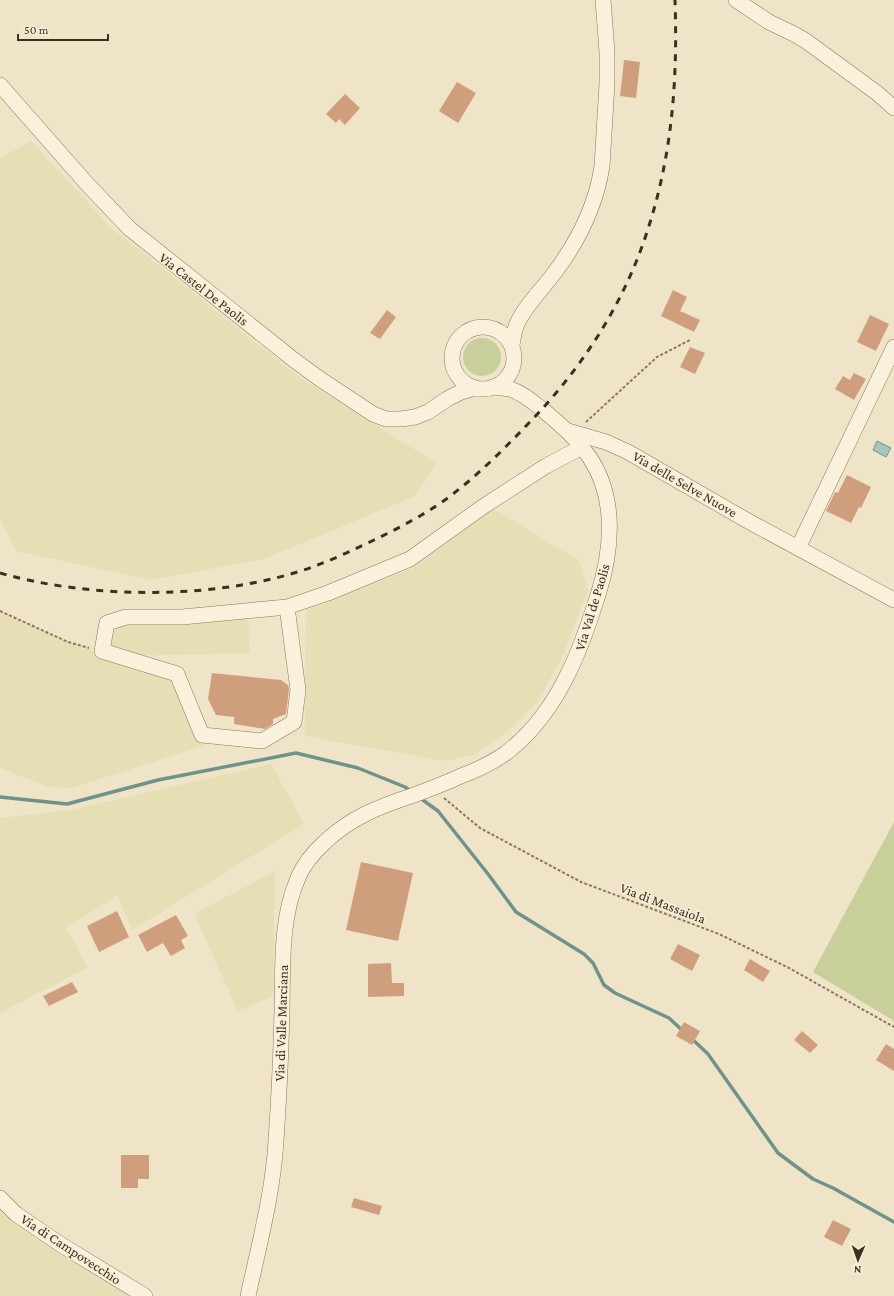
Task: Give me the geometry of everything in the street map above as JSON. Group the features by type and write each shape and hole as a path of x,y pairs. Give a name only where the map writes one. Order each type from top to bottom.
{"street":[{"path":"512,345 516,325 525,310 556,272 577,239 592,205 600,178 607,84 607,52 602,0"},
{"path":"736,0 769,22 806,41 894,108"},
{"name":"Via Castel De Paolis","path":"0,85 88,186 130,229 312,374 373,414 386,419 415,417 428,412 447,399 461,392 475,388"},
{"path":"500,332 525,310"},
{"path":"447,399 454,384 452,353 455,344 466,331 483,327 492,328 500,332 512,345 514,352 513,367 516,380 525,396"},
{"path":"798,548 894,347"},
{"path":"454,370 463,381 475,388 484,389 493,388 502,383 509,376 513,367"},
{"name":"Via Val de Paolis","path":"398,800 432,788 488,764 504,754 520,741 553,702 567,676 589,625 605,573 610,534 606,499 602,483 594,465 571,432 525,396 509,389 493,388"},
{"name":"Via delle Selve Nuove","path":"571,432 606,442 628,452 798,548 894,600"},
{"path":"287,607 298,690 294,722 262,741 202,735 177,674 102,651 107,623 126,617 182,617 287,607 328,593 410,559 484,506 546,466 582,448"},
{"name":"Via di Valle Marciana","path":"248,1296 268,1202 275,1153 281,1055 284,945 287,918 292,894 305,865 331,836 352,820 398,800"},
{"name":"Via di Campovecchio","path":"0,1198 16,1214 60,1244 145,1296"},
{"path":"253,1296 256,1260"}],"path":[{"path":"571,432 657,357 690,340"},
{"path":"0,611 68,642 102,651"},
{"name":"Via di Massaiola","path":"432,788 480,828 580,882 718,934 788,968 894,1027"}],"shaded area":[{"path":"31,141 112,229 296,375 436,463 415,496 264,559 151,580 16,551 0,519 0,158"},
{"path":"494,509 579,561 588,590 564,653 539,700 507,732 474,755 444,761 305,736 306,610 413,568"},
{"path":"0,611 68,642 170,678 203,746 72,788 49,787 0,768"},
{"path":"248,616 250,653 131,656 112,650 111,629 129,621"},
{"path":"271,764 304,824 132,930 118,895 66,928 88,967 0,1013 0,818 71,810"},
{"path":"275,871 273,996 238,1011 194,914"},
{"path":"0,1209 137,1296 0,1296"}],"green space":[{"path":"478,338 486,338 496,343 500,350 500,364 496,371 486,376 478,376 468,371 466,368 463,361 463,353 468,343 471,341"},
{"path":"894,822 894,1021 813,972"}],"water":[{"path":"877,441 891,448 886,457 873,450"}],"building":[{"path":"624,60 640,62 636,98 620,96"},
{"path":"457,82 476,93 458,123 439,111"},
{"path":"345,94 360,108 345,125 339,119 336,123 326,114"},
{"path":"673,290 687,297 680,311 700,320 694,332 661,316"},
{"path":"387,310 396,317 380,339 370,333"},
{"path":"870,315 889,324 876,351 857,342"},
{"path":"690,347 705,353 695,374 680,367"},
{"path":"854,373 866,379 854,400 835,389 843,376 850,380"},
{"path":"847,475 871,487 861,508 859,507 851,523 826,511 835,492 838,493"},
{"path":"212,673 281,680 288,685 289,690 286,714 273,719 273,724 265,729 234,724 234,717 216,715 208,699"},
{"path":"361,862 413,873 398,941 346,930"},
{"path":"117,911 129,937 99,952 87,926"},
{"path":"176,915 188,936 181,940 185,948 171,956 163,943 147,952 138,935"},
{"path":"678,944 700,955 692,971 670,959"},
{"path":"750,959 770,971 763,982 744,970"},
{"path":"391,963 392,983 404,983 404,996 368,997 368,964"},
{"path":"72,982 78,992 49,1006 43,996"},
{"path":"684,1022 700,1031 692,1045 676,1036"},
{"path":"802,1031 818,1045 810,1053 794,1040"},
{"path":"886,1044 894,1049 894,1071 876,1060"},
{"path":"121,1155 149,1155 149,1179 138,1179 138,1188 121,1188"},
{"path":"354,1198 382,1206 379,1215 351,1207"},
{"path":"833,1220 851,1229 842,1246 824,1237"}],"waterway":[{"path":"0,797 67,804 158,780 296,753 358,768 405,787 412,792"},
{"path":"420,798 438,811 516,912 584,954 593,963 604,985 615,993 669,1018 683,1031"},
{"path":"691,1038 708,1054 778,1153 813,1179 833,1188 894,1222"}],"railway":[{"path":"0,573 37,582 117,592 200,590 240,585 279,577 315,566 344,554 391,532 418,517 445,500 467,483 517,436 561,387 592,345 606,323 630,276 651,221 665,159 673,97 676,33 675,0"}]}
